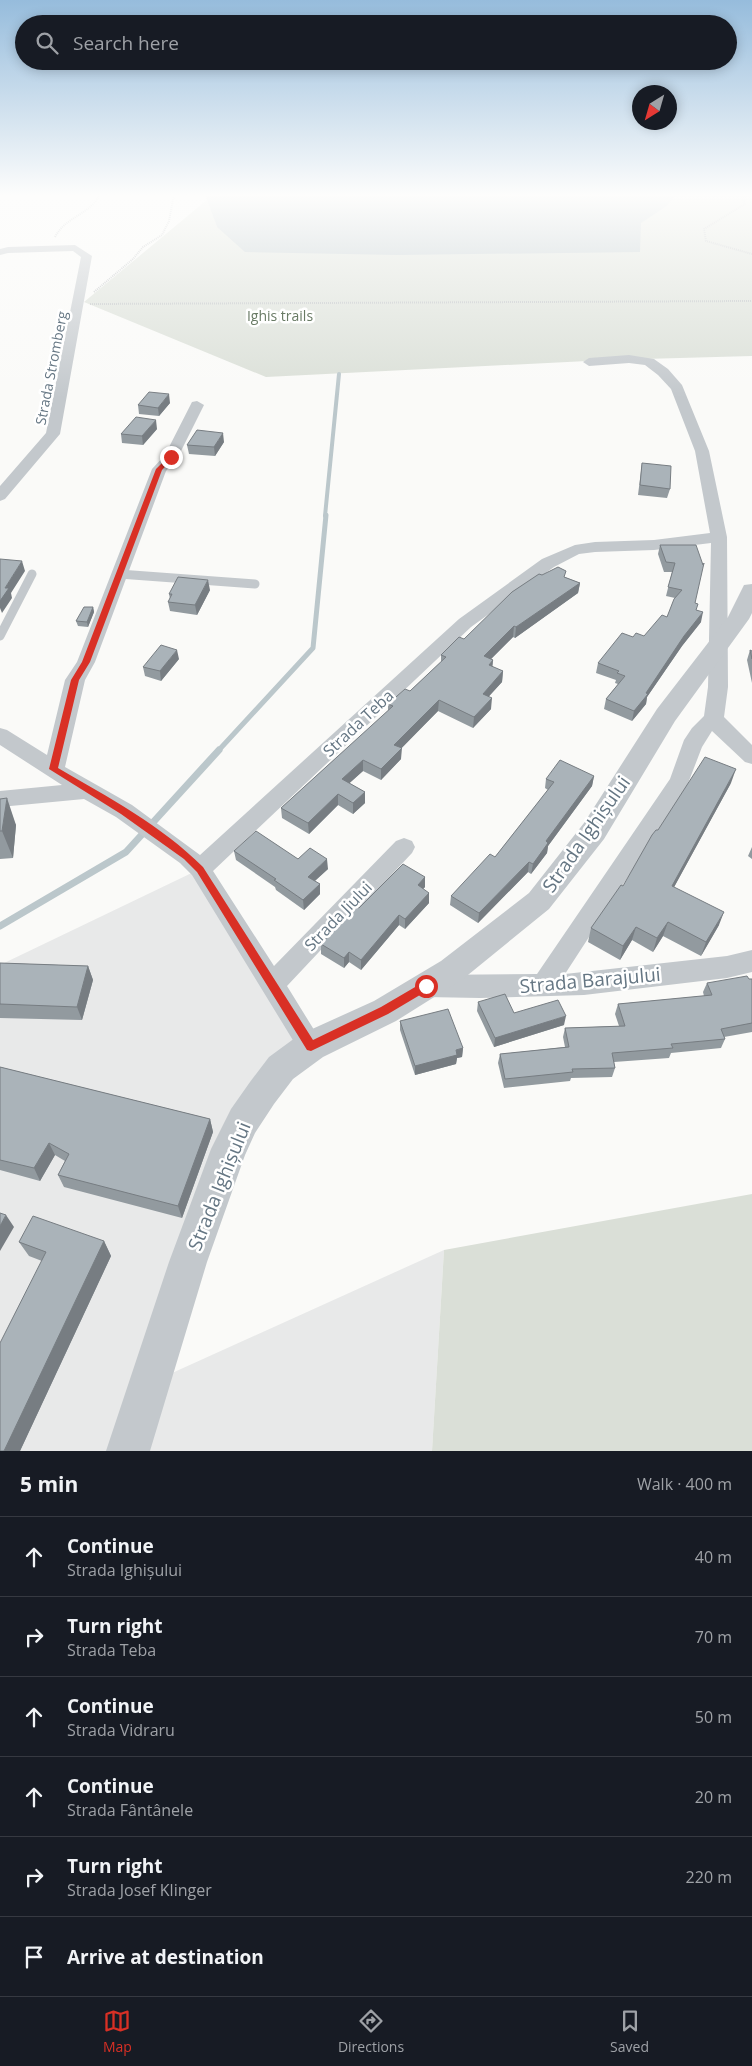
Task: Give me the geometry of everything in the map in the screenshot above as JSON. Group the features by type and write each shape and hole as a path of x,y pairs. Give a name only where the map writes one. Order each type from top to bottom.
{"street":[{"name":"Strada Stromberg","path":"0,496 5,485 53,434 86,262"},
{"path":"544,986 680,781 687,764 692,742 700,730 714,719 718,687 719,537 702,451 677,388 664,372 649,362 630,359 589,362"},
{"path":"54,769 75,680 86,662 159,469 171,457 197,405"},
{"name":"Strada Teba","path":"194,863 465,623 548,563 575,550 595,547 654,545 719,537"},
{"name":"Strada Ighișului","path":"128,1451 188,1262 229,1150 244,1121 281,1068 311,1046 385,1011 452,970 539,901 594,831 666,715 718,643 738,619 752,590"},
{"path":"714,719 752,757"},
{"path":"0,735 87,791 124,811 194,863 311,1046"},
{"path":"0,799 87,791"},
{"name":"Strada Jiului","path":"272,985 404,847"},
{"name":"Strada Barajului","path":"426,986 544,986 594,983 727,967 752,961"}],"lane":[{"path":"0,636 32,574"},
{"path":"119,574 255,584"}],"path":[{"path":"94,292 129,262"},
{"path":"81,304 752,302"}],"shaded area":[{"path":"200,869 311,1046 281,1068 150,1383 444,1250 432,1451 0,1451 0,965"}],"green space":[{"name":"Ighis trails","path":"133,262 752,262 752,356 607,360 266,377 84,302"},
{"path":"752,1194 752,1451 432,1451 444,1250"}],"building":[{"path":"149,392 169,394 158,408 138,405"},
{"path":"136,417 156,420 142,436 121,434"},
{"path":"197,430 223,433 214,447 187,445"},
{"path":"642,463 671,466 670,489 640,485"},
{"path":"660,545 696,545 703,565 704,563 695,603 698,604 696,610 703,612 684,636 646,693 648,694 634,711 606,699 625,676 617,673 619,671 598,663 622,633 633,637 636,633 644,636 662,615 667,617 674,599 682,590 668,587 675,563 666,562"},
{"path":"0,559 22,561 5,588 9,588 0,601"},
{"path":"558,567 566,571 564,577 580,583 516,627 514,626 484,656 493,660 489,665 503,671 483,694 492,698 474,717 439,700 394,745 402,748 381,769 363,760 342,779 365,792 353,803 338,794 308,823 281,808 393,706 388,704 405,689 410,691 446,657 441,655 459,637 464,639 512,592 539,574 542,575"},
{"path":"178,577 208,580 195,605 168,602 172,594 169,594"},
{"path":"84,607 93,607 87,622 76,621"},
{"path":"161,645 177,650 160,671 143,667"},
{"path":"705,757 736,769 672,886 724,912 706,942 668,922 657,938 636,927 623,946 591,928 621,885 623,886 652,835 658,830"},
{"path":"560,760 594,776 546,841 548,843 533,864 529,862 479,913 451,896 490,854 495,857 554,782 546,779"},
{"path":"7,798 2,831 0,831 0,799"},
{"path":"256,831 298,859 310,848 327,859 308,877 320,884 303,900 234,851"},
{"path":"403,864 425,877 418,885 429,893 405,919 399,915 361,960 349,952 344,958 321,944 355,906 359,908"},
{"path":"0,963 88,966 77,1007 0,1004"},
{"path":"747,976 749,979 752,979 752,1023 721,1029 725,1039 671,1044 673,1048 612,1053 615,1068 572,1069 573,1072 505,1079 500,1054 569,1047 565,1028 625,1026 618,1004 712,995 707,983"},
{"path":"505,994 514,1013 558,1000 566,1016 495,1038 478,1002"},
{"path":"448,1009 463,1048 456,1050 457,1055 415,1066 400,1021"},
{"path":"0,1067 210,1119 178,1206 58,1175 69,1154 49,1143 34,1168 0,1160"},
{"path":"0,1213 6,1215 0,1226"},
{"path":"33,1216 104,1241 4,1451 0,1451 0,1343 46,1252 19,1242"}],"waterway":[{"path":"325,516 339,374"},
{"path":"218,751 313,648 326,515"},
{"path":"0,926 126,852 219,750"}],"route":[{"path":"171,457 159,469 86,662 75,680 54,769 87,791 124,811 188,857 200,869 311,1046 385,1011 426,986"}]}
